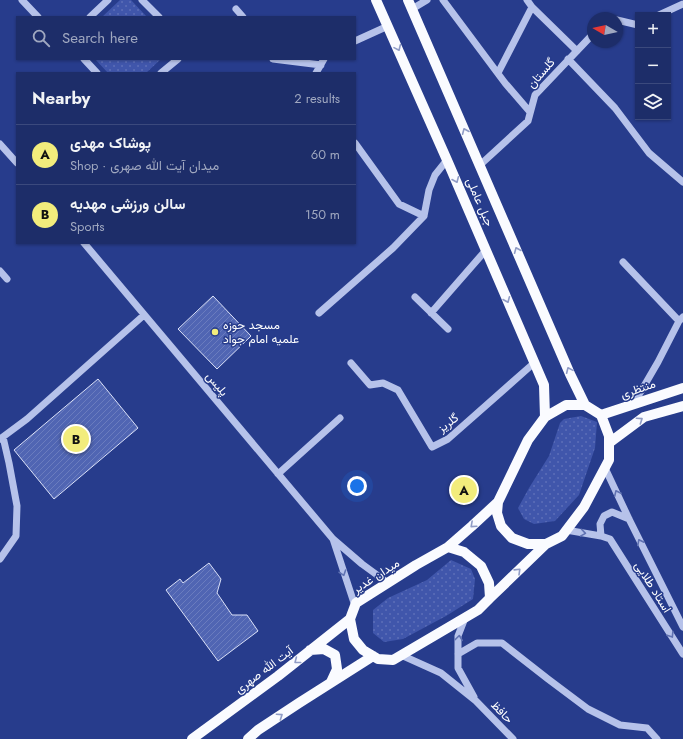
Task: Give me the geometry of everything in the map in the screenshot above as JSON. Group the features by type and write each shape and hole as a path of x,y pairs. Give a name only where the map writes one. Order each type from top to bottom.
{"main road":[{"name":"جبل عاملی","path":"376,0 448,160 544,385 545,417"},
{"name":"جبل عاملی","path":"410,5 567,366 586,405"},
{"name":"منتظری","path":"601,415 683,388"},
{"path":"350,619 354,639 364,650 378,659 393,660 478,610 546,544 562,536 584,507 609,460 609,436 601,415 586,405 566,405 545,417 528,440 498,502 497,512 501,526 512,538 528,544 546,544"},
{"path":"609,443 644,417 683,406"},
{"name":"میدان غدیر","path":"350,619 356,603 416,565 448,547 498,502"},
{"path":"448,547 464,552 482,566 489,583 490,598"},
{"name":"آیت الله صهری","path":"192,739 249,698 350,619"},
{"path":"310,650 324,649 335,655 337,669 330,684"},
{"path":"248,739 258,730 373,656"}],"street":[{"path":"22,0 37,16"},
{"path":"91,16 108,0"},
{"path":"142,0 158,16"},
{"path":"410,5 428,0"},
{"path":"443,0 498,73 530,112"},
{"path":"527,0 532,7 577,51"},
{"path":"666,12 683,4"},
{"path":"498,73 532,7"},
{"path":"236,10 242,16"},
{"path":"623,21 635,24"},
{"path":"356,41 388,26"},
{"name":"گلستان","path":"480,165 528,121 535,95 587,40"},
{"path":"568,59 615,108 649,153 683,182"},
{"path":"85,60 96,72"},
{"path":"162,72 177,60"},
{"path":"289,60 322,62 317,72"},
{"path":"0,144 16,162"},
{"path":"356,145 398,204 424,216"},
{"path":"319,313 393,248 424,216 428,190 435,175 448,160"},
{"name":"پلیس","path":"85,244 333,539"},
{"path":"431,313 486,250"},
{"path":"623,262 681,319 633,404"},
{"path":"0,271 7,280"},
{"path":"415,297 448,328"},
{"path":"0,559 16,536 17,506 9,462 1,438 27,419 144,315"},
{"name":"گلریز","path":"351,362 370,385 383,382 398,390 432,447 448,439 534,363"},
{"path":"278,474 340,418"},
{"name":"استاد طلایی","path":"605,468 683,627"},
{"path":"566,530 601,536 600,524 604,516 612,512 629,519"},
{"name":"استاد طلایی","path":"601,536 610,539 683,654"},
{"path":"333,539 362,564 388,583"},
{"path":"333,539 355,606"},
{"path":"465,618 458,636 458,668 476,701"},
{"path":"458,654 477,643 502,643 588,709 620,725 647,728 657,739"},
{"path":"401,655 441,673 476,701"},
{"name":"حافظ","path":"476,701 513,739"}],"shaded area":[{"path":"120,0 131,0 146,16 103,16"},
{"path":"96,60 160,60 147,72 107,72"},
{"path":"581,416 597,422 595,448 579,495 555,521 534,524 524,519 518,508 549,456 560,423 564,419"},
{"path":"451,560 471,569 475,579 473,599 446,616 403,639 384,642 373,633 373,610 388,598 427,580"}],"building":[{"name":"مسجد حوزه علمیه امام جواد","path":"213,296 251,336 217,369 178,329"},
{"path":"98,379 138,428 54,499 14,450"},
{"path":"209,563 221,579 217,593 232,615 247,615 258,631 218,661 166,590 180,579 183,583"}],"place":[{"name":"مسجد حوزه علمیه امام جواد","path":"215,332"},
{"name":"سالن ورزشی مهدیه","path":"76,439"},
{"name":"پوشاک مهدی","path":"464,490"}]}
